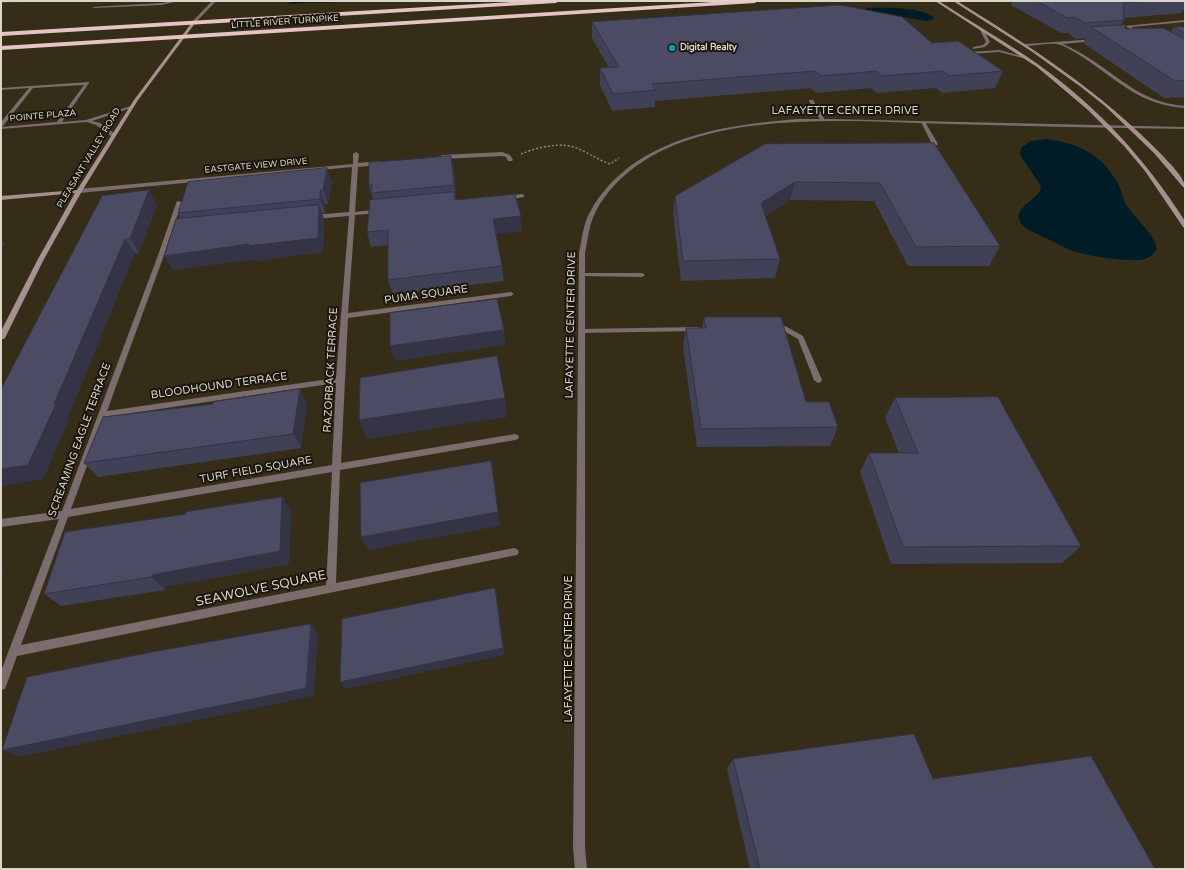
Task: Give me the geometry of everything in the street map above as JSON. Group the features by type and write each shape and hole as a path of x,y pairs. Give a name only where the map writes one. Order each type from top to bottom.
{"highway":[{"name":"LITTLE RIVER TURNPIKE","path":"1,34 556,1"},
{"name":"LITTLE RIVER TURNPIKE","path":"1,48 755,1"}],"main road":[{"path":"937,1 1027,58 1067,89 1107,126 1147,169 1165,193 1185,226"},
{"path":"955,1 1026,45 1086,88 1132,127 1162,158 1185,186"},
{"name":"PLEASANT VALLEY ROAD","path":"1,338 41,259 79,191 103,154 113,135 181,37 194,22"},
{"name":"EASTGATE VIEW DRIVE","path":"1,198 79,191"}],"street":[{"path":"99,1 94,7 162,4 176,1"},
{"name":"PLEASANT VALLEY ROAD","path":"194,22 214,1"},
{"path":"1139,36 1147,36 1127,26 1185,21"},
{"path":"982,30 988,42 986,45 962,50 970,53 1006,52 1027,58"},
{"path":"1026,45 1102,39"},
{"path":"1058,43 1081,54 1147,99 1163,105 1185,107"},
{"path":"1,89 87,83 59,123"},
{"path":"1,126 32,87"},
{"path":"811,101 823,120"},
{"path":"87,121 132,106"},
{"name":"LAFAYETTE CENTER DRIVE","path":"581,869 579,840 582,253 587,226 602,196 633,166 665,148 731,127 766,122 823,120 1185,128"},
{"path":"87,121 98,124 113,135"},
{"name":"POINTE PLAZA","path":"1,126 87,121"},
{"path":"923,122 935,144"},
{"name":"RAZORBACK TERRACE","path":"331,588 340,380 353,214 356,154"},
{"path":"434,158 502,154 508,156 510,160"},
{"name":"EASTGATE VIEW DRIVE","path":"79,191 384,163"},
{"path":"499,199 522,196"},
{"name":"SCREAMING EAGLE TERRACE","path":"1,685 101,415 171,232 179,202"},
{"path":"306,218 384,210"},
{"path":"582,275 642,275"},
{"name":"PUMA SQUARE","path":"344,316 511,294"},
{"path":"768,328 783,328 801,338 818,380"},
{"path":"581,331 707,329"},
{"name":"BLOODHOUND TERRACE","path":"101,415 340,380"},
{"name":"TURF FIELD SQUARE","path":"1,523 64,514 515,437"},
{"name":"SEAWOLVE SQUARE","path":"13,652 514,552"}],"path":[{"path":"510,160 535,148 554,146 573,146 604,163 610,164 619,158"}],"water":[{"path":"294,1 364,1 287,4"},
{"path":"868,8 914,10 930,15 935,19 926,21 862,10"},
{"path":"1047,139 1079,147 1096,157 1103,164 1119,185 1126,204 1152,237 1157,249 1152,255 1145,259 1130,260 1099,257 1080,253 1027,229 1020,222 1020,212 1036,196 1041,186 1020,155 1021,148 1031,141"}],"building":[{"path":"1037,1 1152,1 1123,3 1124,20 1084,23 1075,17 1068,18"},
{"path":"841,5 902,17 932,43 958,41 1003,71 949,76 943,71 882,76 877,71 821,76 815,71 652,84 656,90 613,94 600,68 619,67 592,22"},
{"path":"1125,25 1125,29 1163,28 1185,39 1185,80 1175,81 1091,27"},
{"path":"1174,27 1185,27 1185,33"},
{"path":"934,143 1000,246 916,247 880,183 795,182 761,203 780,259 683,261 675,196 765,144"},
{"path":"451,156 454,185 371,193 372,184 369,185 369,163"},
{"path":"327,168 323,190 320,190 320,199 178,213 188,182"},
{"path":"149,190 130,238 125,239 54,404 56,404 28,465 1,469 1,389 102,196"},
{"path":"454,192 455,200 515,194 521,216 493,219 502,266 388,280 388,230 367,232 370,200"},
{"path":"319,205 318,238 248,246 249,244 164,256 176,219"},
{"path":"497,299 504,330 390,346 390,313"},
{"path":"704,317 781,317 806,402 829,402 838,427 701,429 686,328 706,328"},
{"path":"497,356 505,398 359,420 360,378"},
{"path":"300,389 293,434 84,463 103,417 213,404 213,402"},
{"path":"998,397 1081,546 903,547 869,453 918,453 895,398"},
{"path":"491,461 498,512 361,537 360,483"},
{"path":"282,497 280,551 152,575 151,577 44,594 65,532 186,514 186,512"},
{"path":"495,588 503,648 340,682 342,619"},
{"path":"311,624 306,688 2,750 27,677 152,652"},
{"path":"914,734 933,779 1091,756 1155,869 760,869 733,759"}],"place":[{"name":"Digital Realty","path":"672,48"}]}
